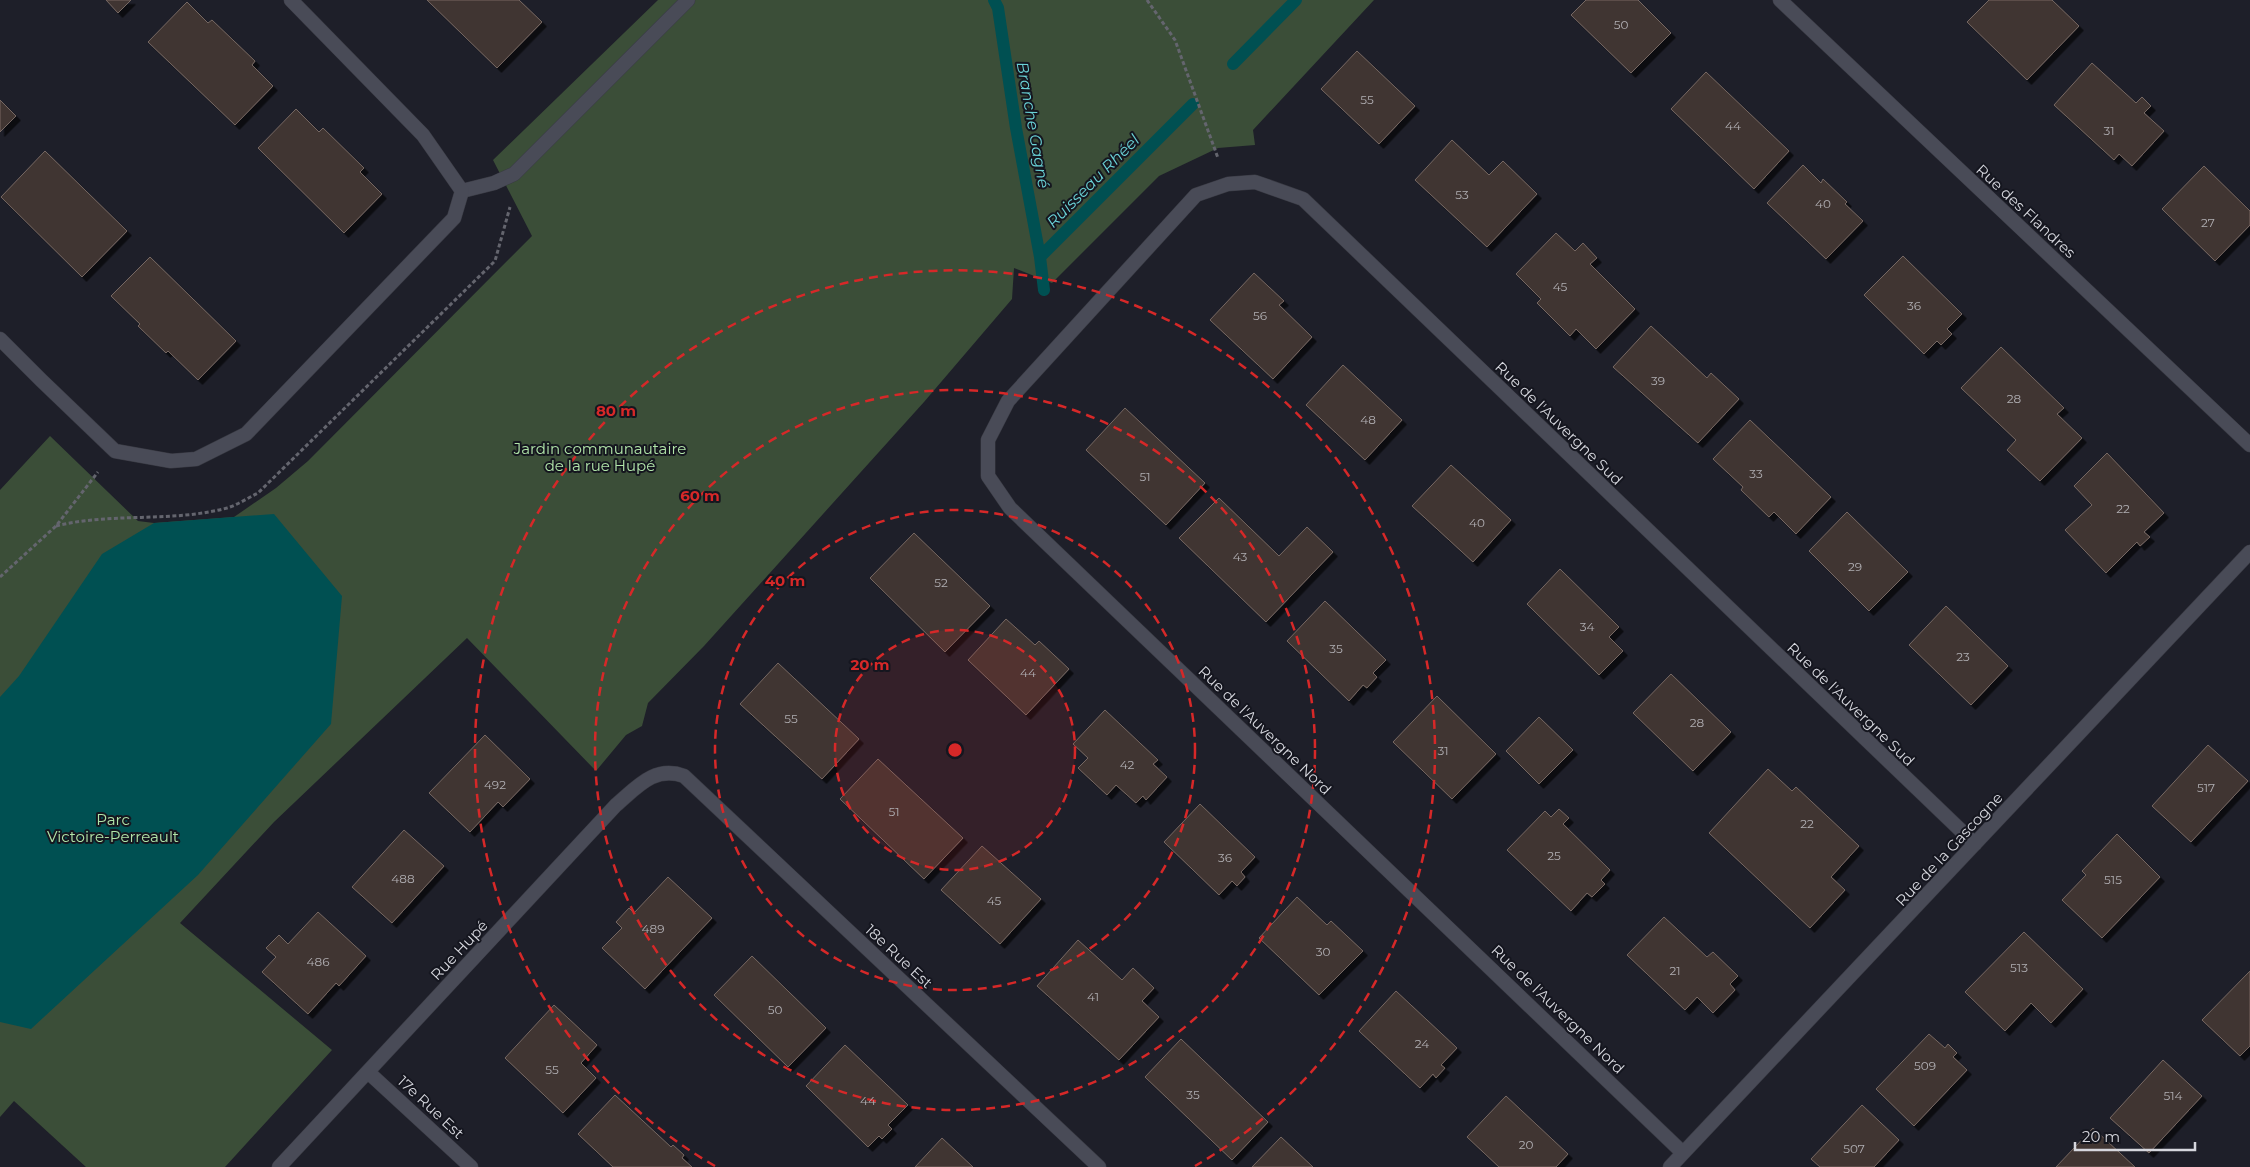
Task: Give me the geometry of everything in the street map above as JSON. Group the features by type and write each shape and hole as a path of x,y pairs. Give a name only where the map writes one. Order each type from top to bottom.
{"street":[{"path":"291,0 423,135 462,190"},
{"path":"462,190 494,183 514,174 688,0"},
{"name":"Rue des Flandres","path":"1780,0 2250,445"},
{"name":"Rue de l'Auvergne Sud","path":"1100,298 1196,195 1228,184 1255,182 1303,199 1976,844"},
{"path":"0,339 116,451 171,461 196,459 246,434 454,218 462,190"},
{"name":"Rue de l'Auvergne Nord","path":"1100,298 1008,401 988,440 988,476 1010,508 1683,1154"},
{"name":"Rue de la Gascogne","path":"1670,1167 2250,552"},
{"name":"Rue Hupé","path":"279,1167 616,805 642,782 657,774 674,772"},
{"name":"18e Rue Est","path":"674,772 684,776 1099,1167"},
{"name":"17e Rue Est","path":"368,1072 471,1167"}],"path":[{"path":"1147,0 1174,40 1228,184"},
{"path":"56,526 105,518 178,516 228,508 258,493 495,261 509,214 514,174"},
{"path":"0,577 56,526 116,451"}],"green space":[{"path":"658,0 1374,0 1253,130 1255,145 1218,148 1159,176 1052,283 1014,268 1012,299 924,402 704,646 648,703 642,726 626,735 596,771 467,638 274,822 180,923 332,1050 225,1167 86,1167 14,1101 0,1117 0,490 50,436 138,521 154,523 234,517 276,488 308,461 532,236 493,160"}],"shaded area":[{"path":"274,514 342,596 331,724 198,875 31,1029 0,1022 0,697 19,676 102,554 154,523"}],"building":[{"path":"106,0 131,0 118,13"},
{"path":"427,0 519,0 542,22 497,68"},
{"path":"1586,0 1638,0 1671,33 1631,73 1571,15"},
{"path":"1989,0 2052,0 2079,26 2027,80 1967,22"},
{"path":"187,2 208,23 212,20 255,61 252,65 273,86 235,125 148,42"},
{"path":"1357,51 1415,106 1379,144 1321,89"},
{"path":"2092,63 2136,103 2142,97 2151,106 2144,113 2164,131 2132,166 2119,154 2114,160 2054,105"},
{"path":"1706,72 1789,151 1754,189 1671,109"},
{"path":"0,100 16,116 0,132"},
{"path":"296,109 319,132 323,128 364,168 360,172 382,194 344,233 258,148"},
{"path":"1452,140 1489,175 1503,161 1537,194 1487,247 1415,180"},
{"path":"45,151 127,231 82,277 1,197"},
{"path":"1803,165 1821,183 1823,179 1847,202 1845,204 1863,221 1826,259 1767,203"},
{"path":"2204,166 2250,211 2250,225 2215,261 2162,209"},
{"path":"1556,233 1575,251 1583,243 1597,258 1590,264 1635,309 1596,349 1576,329 1570,336 1537,303 1541,299 1516,274"},
{"path":"1903,256 1962,314 1947,329 1952,334 1941,345 1937,341 1924,354 1864,295"},
{"path":"150,257 236,341 198,380 138,326 140,324 111,296"},
{"path":"1254,273 1284,301 1279,305 1312,337 1273,379 1210,320"},
{"path":"1651,326 1707,378 1711,373 1739,399 1698,443 1613,367"},
{"path":"2001,347 2064,408 2057,414 2082,438 2040,481 2007,450 2016,440 1961,388"},
{"path":"1343,365 1402,420 1365,460 1306,405"},
{"path":"1125,408 1205,483 1166,525 1086,450"},
{"path":"1750,420 1831,497 1796,534 1774,512 1769,517 1741,490 1743,487 1713,459"},
{"path":"2107,453 2164,513 2144,532 2150,537 2140,546 2137,542 2106,573 2065,530 2092,505 2074,486"},
{"path":"1451,465 1511,520 1473,562 1412,506"},
{"path":"1219,498 1279,556 1307,527 1333,552 1266,622 1179,538"},
{"path":"1847,512 1908,572 1869,611 1809,551"},
{"path":"914,533 990,606 945,652 870,578"},
{"path":"1560,569 1619,627 1609,637 1623,651 1599,675 1527,604"},
{"path":"1325,601 1386,660 1373,673 1377,677 1367,688 1363,685 1349,701 1287,641"},
{"path":"1946,606 2008,666 1971,705 1909,645"},
{"path":"1006,619 1035,645 1039,641 1069,669 1026,715 968,660"},
{"path":"778,663 859,739 822,779 740,704"},
{"path":"1671,674 1731,732 1693,771 1633,713"},
{"path":"1437,696 1496,754 1452,799 1393,742"},
{"path":"1105,710 1158,760 1153,764 1167,777 1146,800 1143,796 1136,803 1116,785 1107,795 1078,768 1088,758 1073,744"},
{"path":"1539,717 1573,750 1539,784 1506,751"},
{"path":"485,735 530,779 503,807 498,802 470,832 429,793"},
{"path":"2208,745 2248,781 2191,842 2152,806"},
{"path":"878,759 963,838 924,879 840,799"},
{"path":"1768,769 1792,791 1796,787 1859,846 1831,877 1845,890 1810,928 1709,833"},
{"path":"1200,804 1255,857 1241,872 1245,877 1237,886 1232,881 1219,895 1164,842"},
{"path":"1559,809 1569,818 1563,824 1610,870 1601,880 1605,884 1592,897 1587,893 1571,911 1507,850 1545,811 1551,817"},
{"path":"404,830 444,866 392,923 352,887"},
{"path":"2117,834 2160,877 2102,938 2062,900 2086,875 2082,871"},
{"path":"982,846 1041,899 1000,944 941,890"},
{"path":"668,877 712,918 645,989 602,948 622,928 616,922 629,908 634,913"},
{"path":"1297,897 1327,925 1331,921 1363,951 1319,995 1259,938"},
{"path":"318,912 366,956 339,986 336,983 308,1014 262,972 276,957 266,948 279,935 288,944"},
{"path":"1664,917 1707,957 1713,952 1738,976 1730,984 1735,990 1713,1013 1697,997 1685,1010 1627,955"},
{"path":"2024,932 2083,989 2051,1023 2031,1003 2005,1031 1965,992"},
{"path":"1078,940 1122,980 1133,968 1154,988 1142,1001 1159,1017 1119,1060 1037,986"},
{"path":"752,956 826,1028 788,1067 714,995"},
{"path":"2250,971 2250,1046 2240,1056 2202,1020"},
{"path":"1396,991 1457,1048 1441,1065 1445,1068 1436,1078 1433,1074 1420,1088 1359,1031"},
{"path":"554,1005 597,1045 581,1063 596,1078 563,1113 505,1058"},
{"path":"1929,1034 1945,1048 1948,1044 1957,1053 1953,1057 1967,1070 1914,1126 1876,1089"},
{"path":"1181,1039 1268,1122 1232,1160 1145,1077"},
{"path":"845,1045 908,1105 888,1125 892,1129 882,1139 879,1136 868,1147 806,1086"},
{"path":"2163,1060 2202,1096 2149,1153 2110,1118"},
{"path":"615,1095 671,1147 673,1145 684,1155 682,1158 692,1167 613,1167 578,1134"},
{"path":"1506,1096 1568,1154 1556,1167 1499,1167 1467,1137"},
{"path":"1862,1105 1899,1140 1874,1167 1820,1167 1811,1159"},
{"path":"2093,1128 2135,1167 2056,1167"},
{"path":"1281,1137 1313,1167 1252,1167"},
{"path":"942,1138 973,1167 915,1167"}],"waterway":[{"name":"Branche Gagné","path":"994,0 998,8 1016,128 1040,257"},
{"name":"Ruisseau Rhéel","path":"1233,64 1296,0"},
{"name":"Ruisseau Rhéel","path":"1044,290 1040,257 1193,104"}],"park label":[{"name":"Jardin communautaire de la rue Hupé","path":"600,456"},
{"name":"Parc Victoire-Perreault","path":"113,828"}]}
